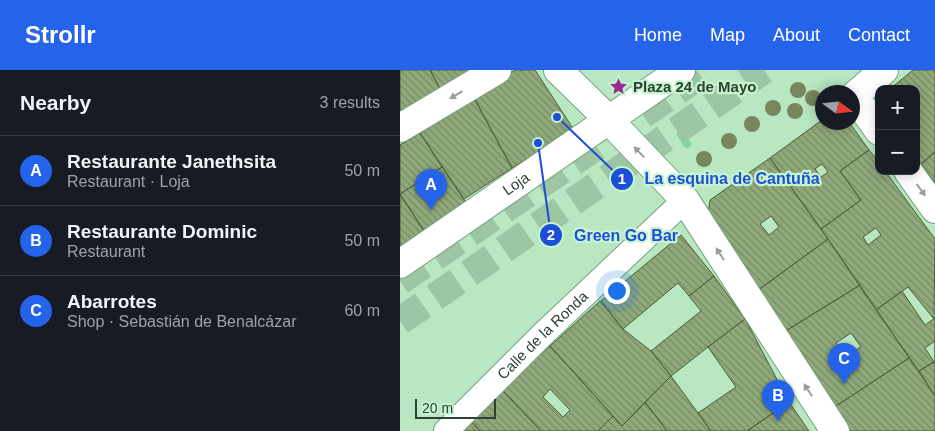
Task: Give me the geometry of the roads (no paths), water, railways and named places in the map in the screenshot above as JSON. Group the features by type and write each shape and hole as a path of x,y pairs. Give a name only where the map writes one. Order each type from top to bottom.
{"street":[{"path":"400,128 497,70"},
{"path":"558,70 685,200 835,431"},
{"name":"Loja","path":"400,264 605,120 681,70"},
{"path":"878,130 854,96 884,70"},
{"path":"400,257 605,120"},
{"path":"911,175 935,209"},
{"name":"Calle de la Ronda","path":"446,431 542,335 685,200"}],"waterway":[{"path":"681,134 687,144"}],"tunnel":[{"path":"400,281 708,70"},
{"path":"400,321 764,70"}],"place":[{"name":"Plaza 24 de Mayo","path":"619,87"},
{"name":"La esquina de Cantuña","path":"557,117"},
{"name":"Green Go Bar","path":"538,143"},
{"name":"Restaurante Janethsita","path":"431,210"},
{"name":"Abarrotes","path":"844,384"},
{"name":"Restaurante Dominic","path":"778,421"}]}
